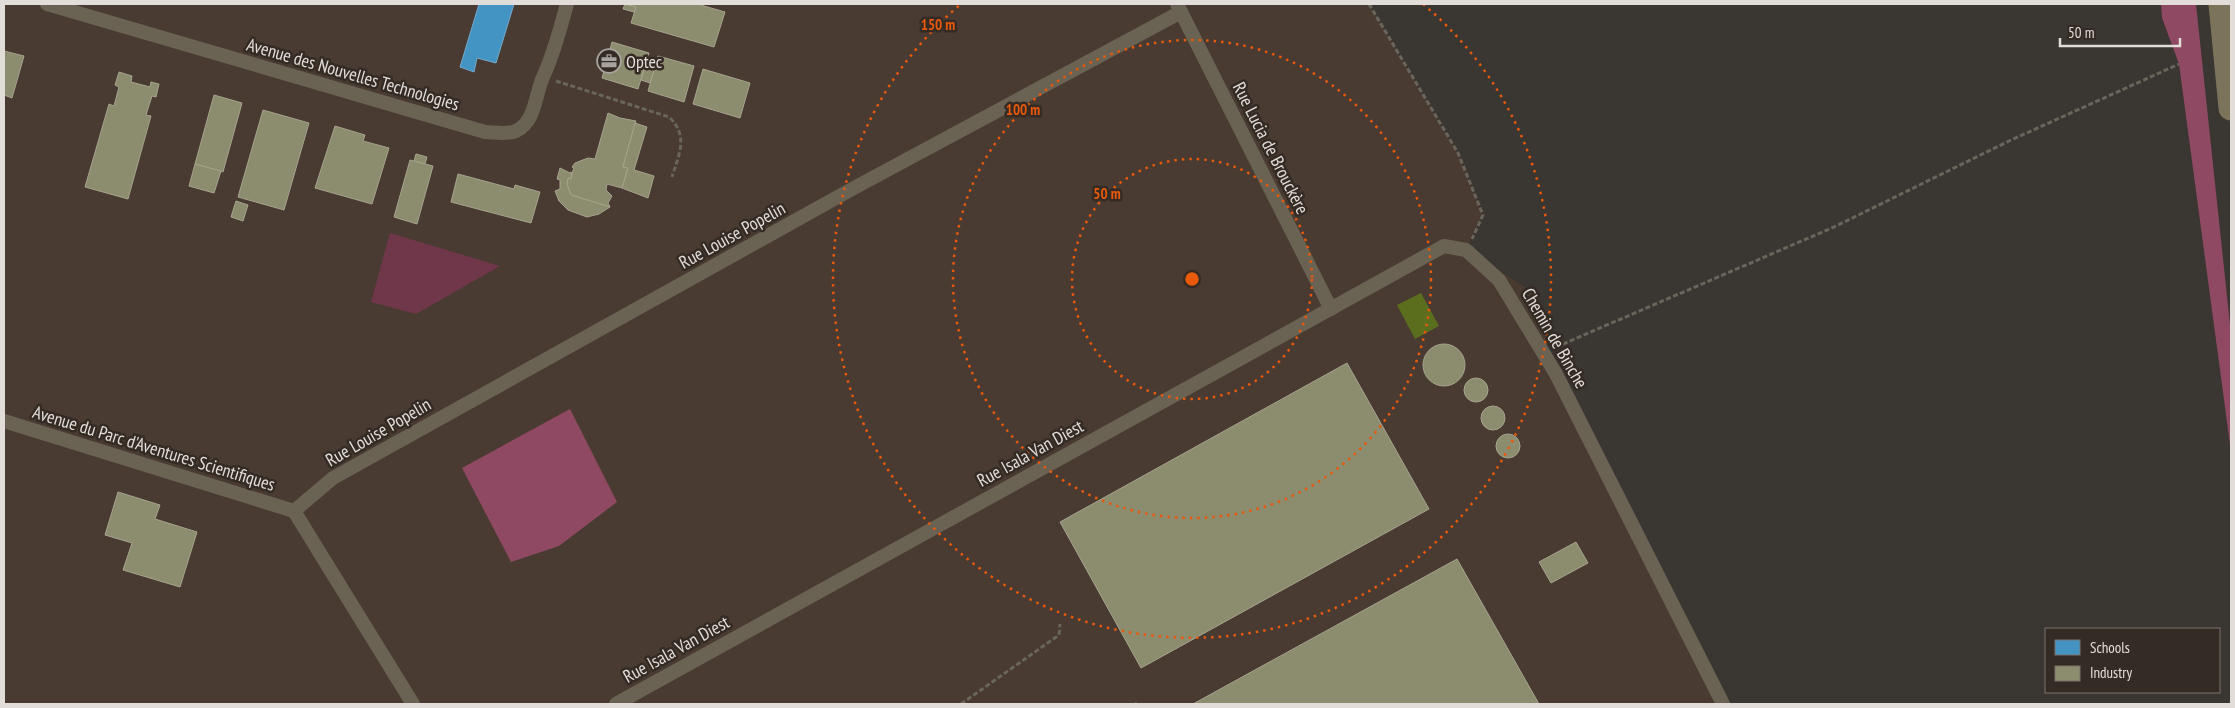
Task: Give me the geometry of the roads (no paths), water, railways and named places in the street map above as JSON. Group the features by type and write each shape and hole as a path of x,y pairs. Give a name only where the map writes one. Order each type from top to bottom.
{"highway":[{"path":"2221,4 2231,108"}],"street":[{"name":"Avenue des Nouvelles Technologies","path":"47,4 485,132 515,132 525,124 533,110 543,78 549,67 567,4"},
{"name":"Rue Lucia de Brouckère","path":"1179,8 1331,309"},
{"name":"Rue Louise Popelin","path":"294,511 333,478 1179,8"},
{"name":"Rue Isala Van Diest","path":"616,704 1444,246 1466,250"},
{"name":"Chemin de Binche","path":"1466,250 1499,280 1544,353 1723,704"},
{"name":"Avenue du Parc d'Aventures Scientifiques","path":"4,421 294,511"},
{"path":"294,511 413,704"}],"place":[{"name":"Optec","path":"609,61"}]}
